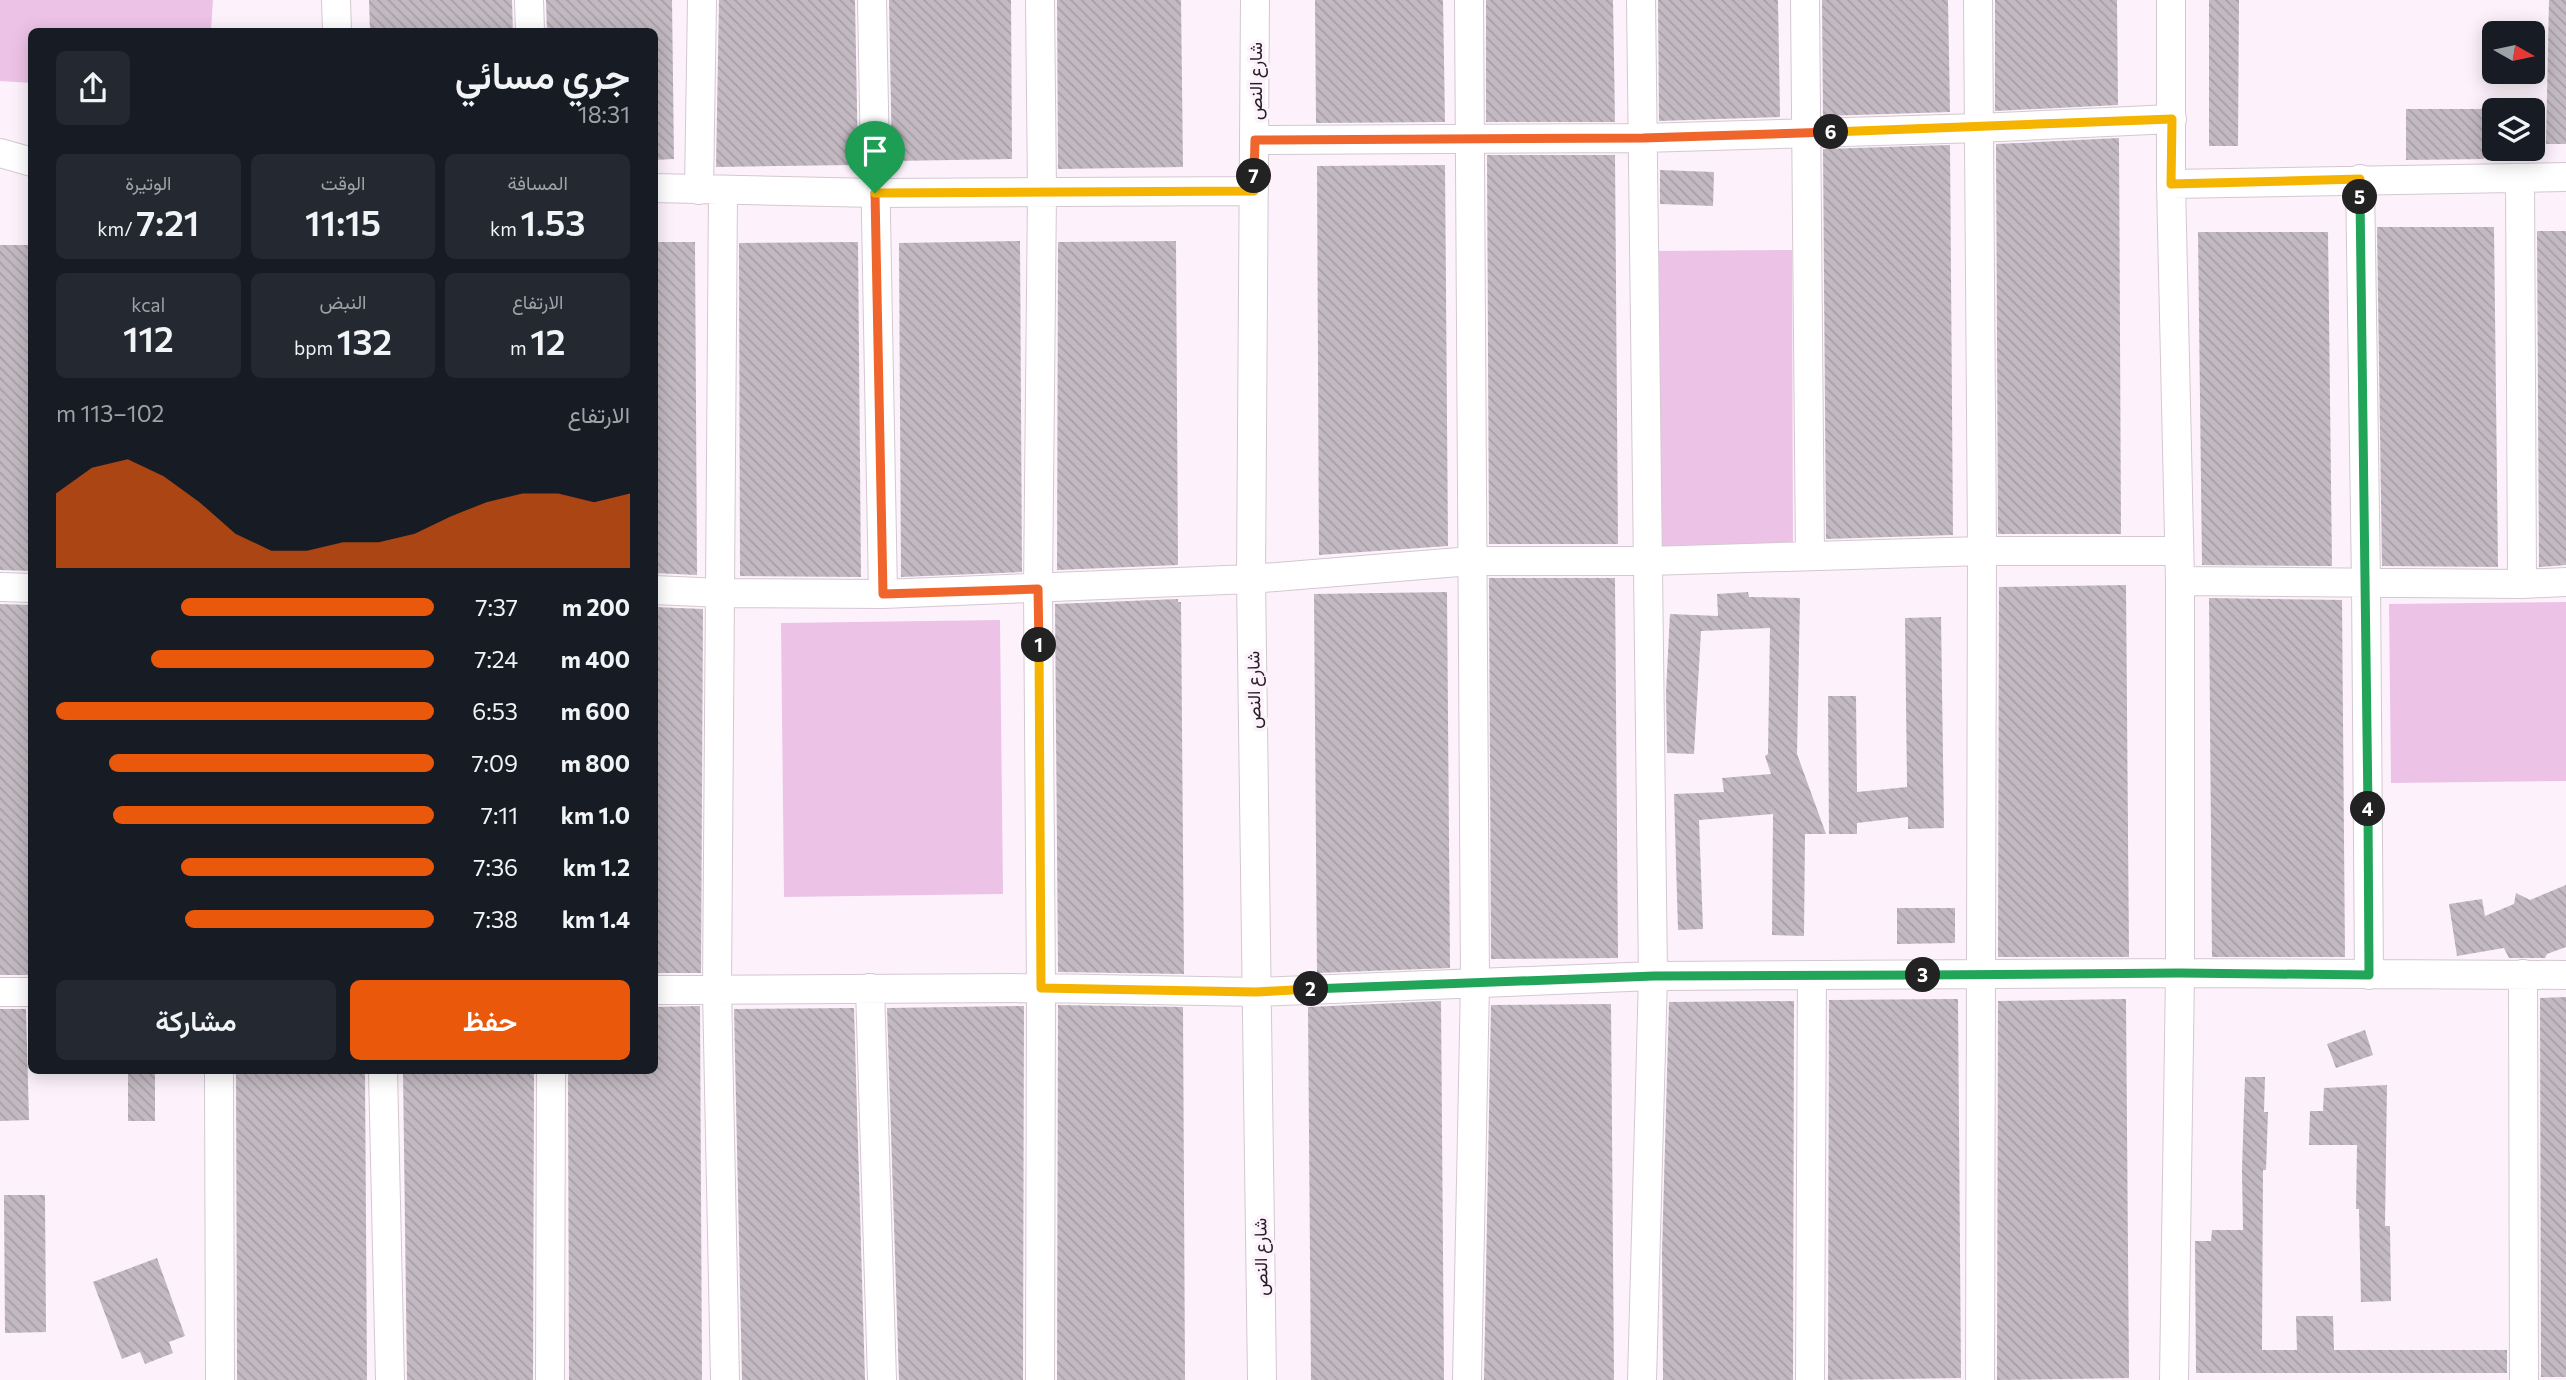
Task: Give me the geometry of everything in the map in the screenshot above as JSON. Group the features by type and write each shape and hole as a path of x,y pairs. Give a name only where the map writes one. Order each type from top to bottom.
{"street":[{"path":"336,0 337,28"},
{"path":"530,0 530,28"},
{"path":"702,0 711,190 722,593 717,990 725,1380"},
{"path":"872,0 883,594"},
{"path":"1040,0 1040,1380"},
{"name":"شارع النص","path":"1255,0 1251,579 1262,1380"},
{"path":"1467,1380 1475,982 1469,0"},
{"path":"1641,0 1654,976 1642,1380"},
{"path":"1805,0 1810,556"},
{"path":"1978,0 1982,551 1980,1380"},
{"path":"2171,0 2171,184 2180,581 2180,973 2174,1380"},
{"path":"1255,140 1643,138 2172,119"},
{"path":"0,153 28,161"},
{"path":"2171,184 2566,177"},
{"path":"2520,178 2522,584"},
{"path":"2360,179 2369,975"},
{"path":"658,188 875,193 1254,191"},
{"path":"658,590 883,594 1251,579 1471,561 1649,561 1982,551 2178,551"},
{"path":"2180,581 2522,584 2566,582"},
{"path":"0,587 28,588"},
{"path":"658,990 1041,988 1256,992 1654,976 2180,973 2566,975"},
{"path":"2523,974 2524,1380"},
{"path":"1810,1380 1812,975"},
{"path":"870,988 882,1380"},
{"path":"0,992 28,992"},
{"path":"219,1074 220,1380"},
{"path":"383,1074 390,1380"},
{"path":"550,1380 551,1074"}],"shaded area":[{"path":"0,0 213,0 211,28 28,28 28,83 0,81"},
{"path":"1792,250 1793,548 1655,549 1653,251"},
{"path":"2566,602 2566,781 2391,783 2389,604"},
{"path":"1000,620 1003,894 784,897 781,623"}],"building":[{"path":"369,0 512,0 513,28 370,28"},
{"path":"546,0 672,0 674,159 658,160 658,28 547,28"},
{"path":"719,0 855,0 858,162 853,162 853,165 716,167"},
{"path":"889,0 1011,0 1012,159 892,161"},
{"path":"1057,0 1181,0 1183,167 1058,169"},
{"path":"1315,0 1443,0 1445,122 1316,123"},
{"path":"1486,0 1613,0 1615,122 1486,122"},
{"path":"1658,0 1778,0 1780,117 1659,121"},
{"path":"1822,0 1948,0 1950,112 1823,116"},
{"path":"1995,0 2117,0 2118,105 1995,111"},
{"path":"2209,0 2239,0 2238,146 2209,146"},
{"path":"2549,0 2566,0 2566,144 2546,144"},
{"path":"2406,109 2482,109 2482,159 2406,160"},
{"path":"2119,138 2121,534 1998,534 1996,144"},
{"path":"1950,145 1953,535 1826,539 1823,149"},
{"path":"1487,155 1615,155 1618,544 1489,544"},
{"path":"1445,165 1448,546 1319,555 1317,166"},
{"path":"1660,170 1714,172 1713,206 1660,204"},
{"path":"2377,227 2494,227 2498,567 2382,566"},
{"path":"2537,231 2566,231 2566,565 2539,567"},
{"path":"2198,232 2328,232 2332,566 2202,565"},
{"path":"1020,241 1022,572 901,577 899,243"},
{"path":"1176,241 1178,565 1057,570 1058,242"},
{"path":"658,242 695,242 697,575 658,573"},
{"path":"858,242 861,577 740,576 739,243"},
{"path":"0,245 28,245 28,571 0,570"},
{"path":"1489,578 1615,578 1618,958 1491,959"},
{"path":"2126,585 2129,957 1998,957 1999,587"},
{"path":"1447,592 1450,968 1317,973 1314,594"},
{"path":"1748,592 1749,597 1800,598 1797,754 1826,834 1805,834 1804,936 1772,935 1773,814 1699,820 1703,929 1678,930 1674,794 1724,792 1722,778 1771,774 1765,756 1768,754 1770,628 1701,631 1694,754 1667,753 1666,692 1670,614 1718,616 1717,594"},
{"path":"2209,598 2342,600 2345,957 2212,957"},
{"path":"1178,599 1178,602 1181,602 1184,974 1058,972 1055,604"},
{"path":"0,604 28,605 28,975 0,975"},
{"path":"658,607 703,609 701,973 658,973"},
{"path":"1941,617 1944,828 1908,829 1908,817 1857,823 1857,834 1829,834 1828,696 1856,696 1857,792 1907,787 1905,618"},
{"path":"2566,885 2566,947 2547,954 2545,958 2509,958 2504,948 2457,956 2449,904 2482,899 2485,916 2514,904 2516,893 2530,900"},
{"path":"1897,908 1955,908 1955,943 1897,944"},
{"path":"2566,997 2566,1377 2541,1377 2540,998"},
{"path":"1958,999 1961,1378 1828,1380 1829,1000"},
{"path":"2126,999 2129,1378 1997,1380 1998,1001"},
{"path":"1441,1001 1444,1380 1311,1380 1308,1007"},
{"path":"1794,1001 1793,1380 1663,1380 1662,1252 1669,1002"},
{"path":"1611,1004 1614,1380 1484,1380 1491,1005"},
{"path":"1058,1005 1183,1007 1185,1380 1057,1380"},
{"path":"700,1006 702,1380 569,1380 568,1074 658,1074 658,1007"},
{"path":"1024,1006 1023,1380 899,1380 887,1008"},
{"path":"854,1008 865,1380 742,1380 734,1009"},
{"path":"0,1009 26,1009 29,1120 0,1121"},
{"path":"2365,1030 2373,1055 2336,1068 2327,1044"},
{"path":"128,1074 155,1074 155,1121 128,1121"},
{"path":"236,1074 365,1074 367,1380 237,1380"},
{"path":"403,1074 534,1074 533,1380 407,1380"},
{"path":"2245,1077 2265,1077 2264,1112 2268,1112 2266,1170 2263,1170 2262,1350 2297,1350 2296,1316 2333,1316 2334,1350 2507,1350 2507,1373 2196,1373 2195,1241 2211,1241 2212,1230 2243,1230"},
{"path":"2387,1085 2385,1226 2390,1226 2391,1301 2361,1302 2359,1209 2356,1209 2357,1145 2309,1145 2310,1111 2323,1111 2324,1088"},
{"path":"4,1195 45,1195 46,1332 5,1333"},
{"path":"157,1258 185,1336 169,1342 173,1353 145,1364 140,1352 122,1359 93,1282"}],"route":[{"path":"2172,119 2171,184 2360,179 2369,975 2180,973 1654,976 1256,992 1041,988 1038,589 883,594 875,193 1254,191 1255,140 1643,138 2172,119"}]}
